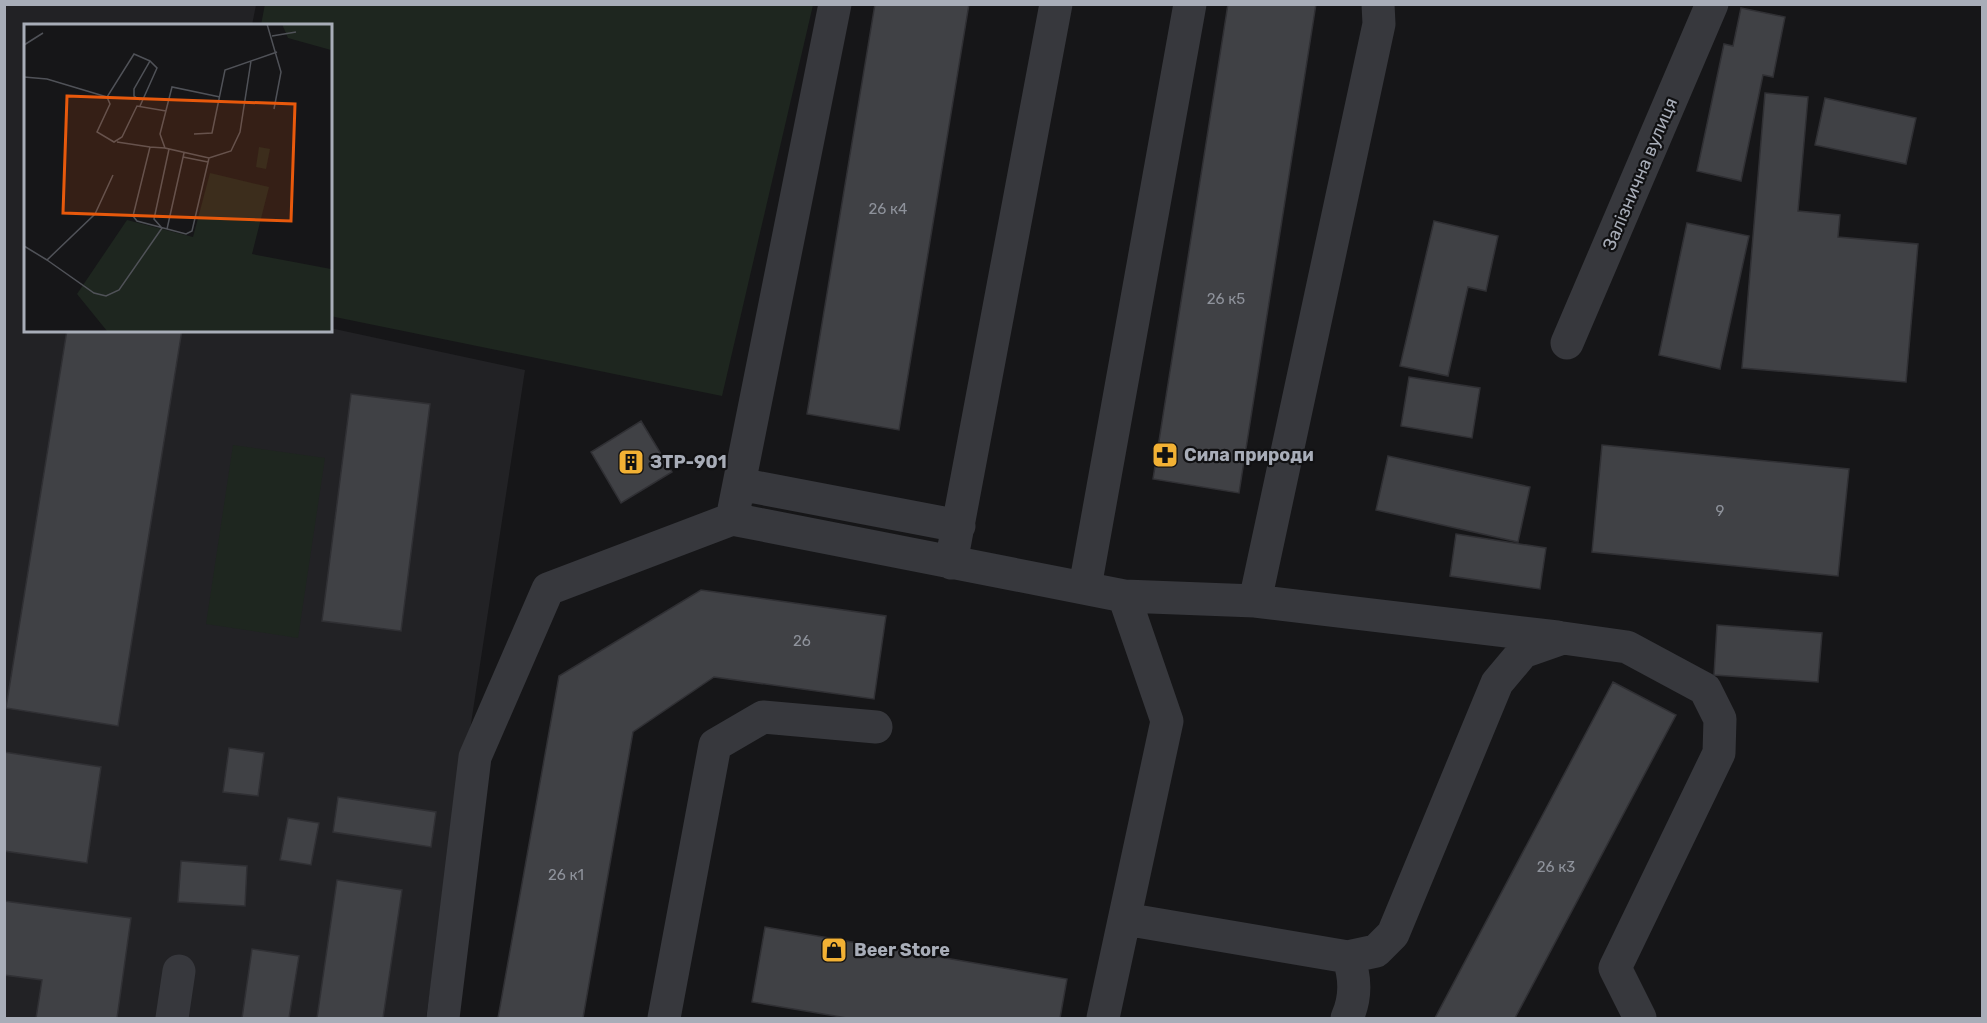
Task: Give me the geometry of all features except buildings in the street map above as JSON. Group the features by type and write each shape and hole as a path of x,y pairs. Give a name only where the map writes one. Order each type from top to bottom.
{"street":[{"path":"732,519 835,4"},
{"path":"951,563 1056,4"},
{"path":"1085,587 1190,4"},
{"path":"1255,601 1379,24 1378,4"},
{"name":"Залізнична вулиця","path":"1568,343 1712,4"},
{"path":"739,484 959,526"},
{"path":"443,1018 475,757 548,589 732,519 1124,596 1255,601 1627,647 1705,689 1720,719 1719,753 1615,968 1640,1018"},
{"path":"1103,1018 1167,721 1124,596"},
{"path":"1125,919 1348,957 1377,951 1393,934 1497,683 1523,652 1563,638"},
{"path":"664,1018 715,745 763,717 876,727"},
{"path":"1348,957 1354,973 1358,1014"},
{"path":"172,1018 179,971"}],"shaded area":[{"path":"265,4 813,5 722,396 332,316 332,24 261,24"},
{"path":"5,5 256,5 252,24 24,24 24,332 332,332 332,328 525,370 426,1018 5,1018"},
{"path":"233,445 325,458 298,638 206,624"}],"place":[{"name":"Сила природи","path":"1165,455"},
{"name":"ЗТР-901","path":"631,462"},
{"name":"Beer Store","path":"834,950"}]}
